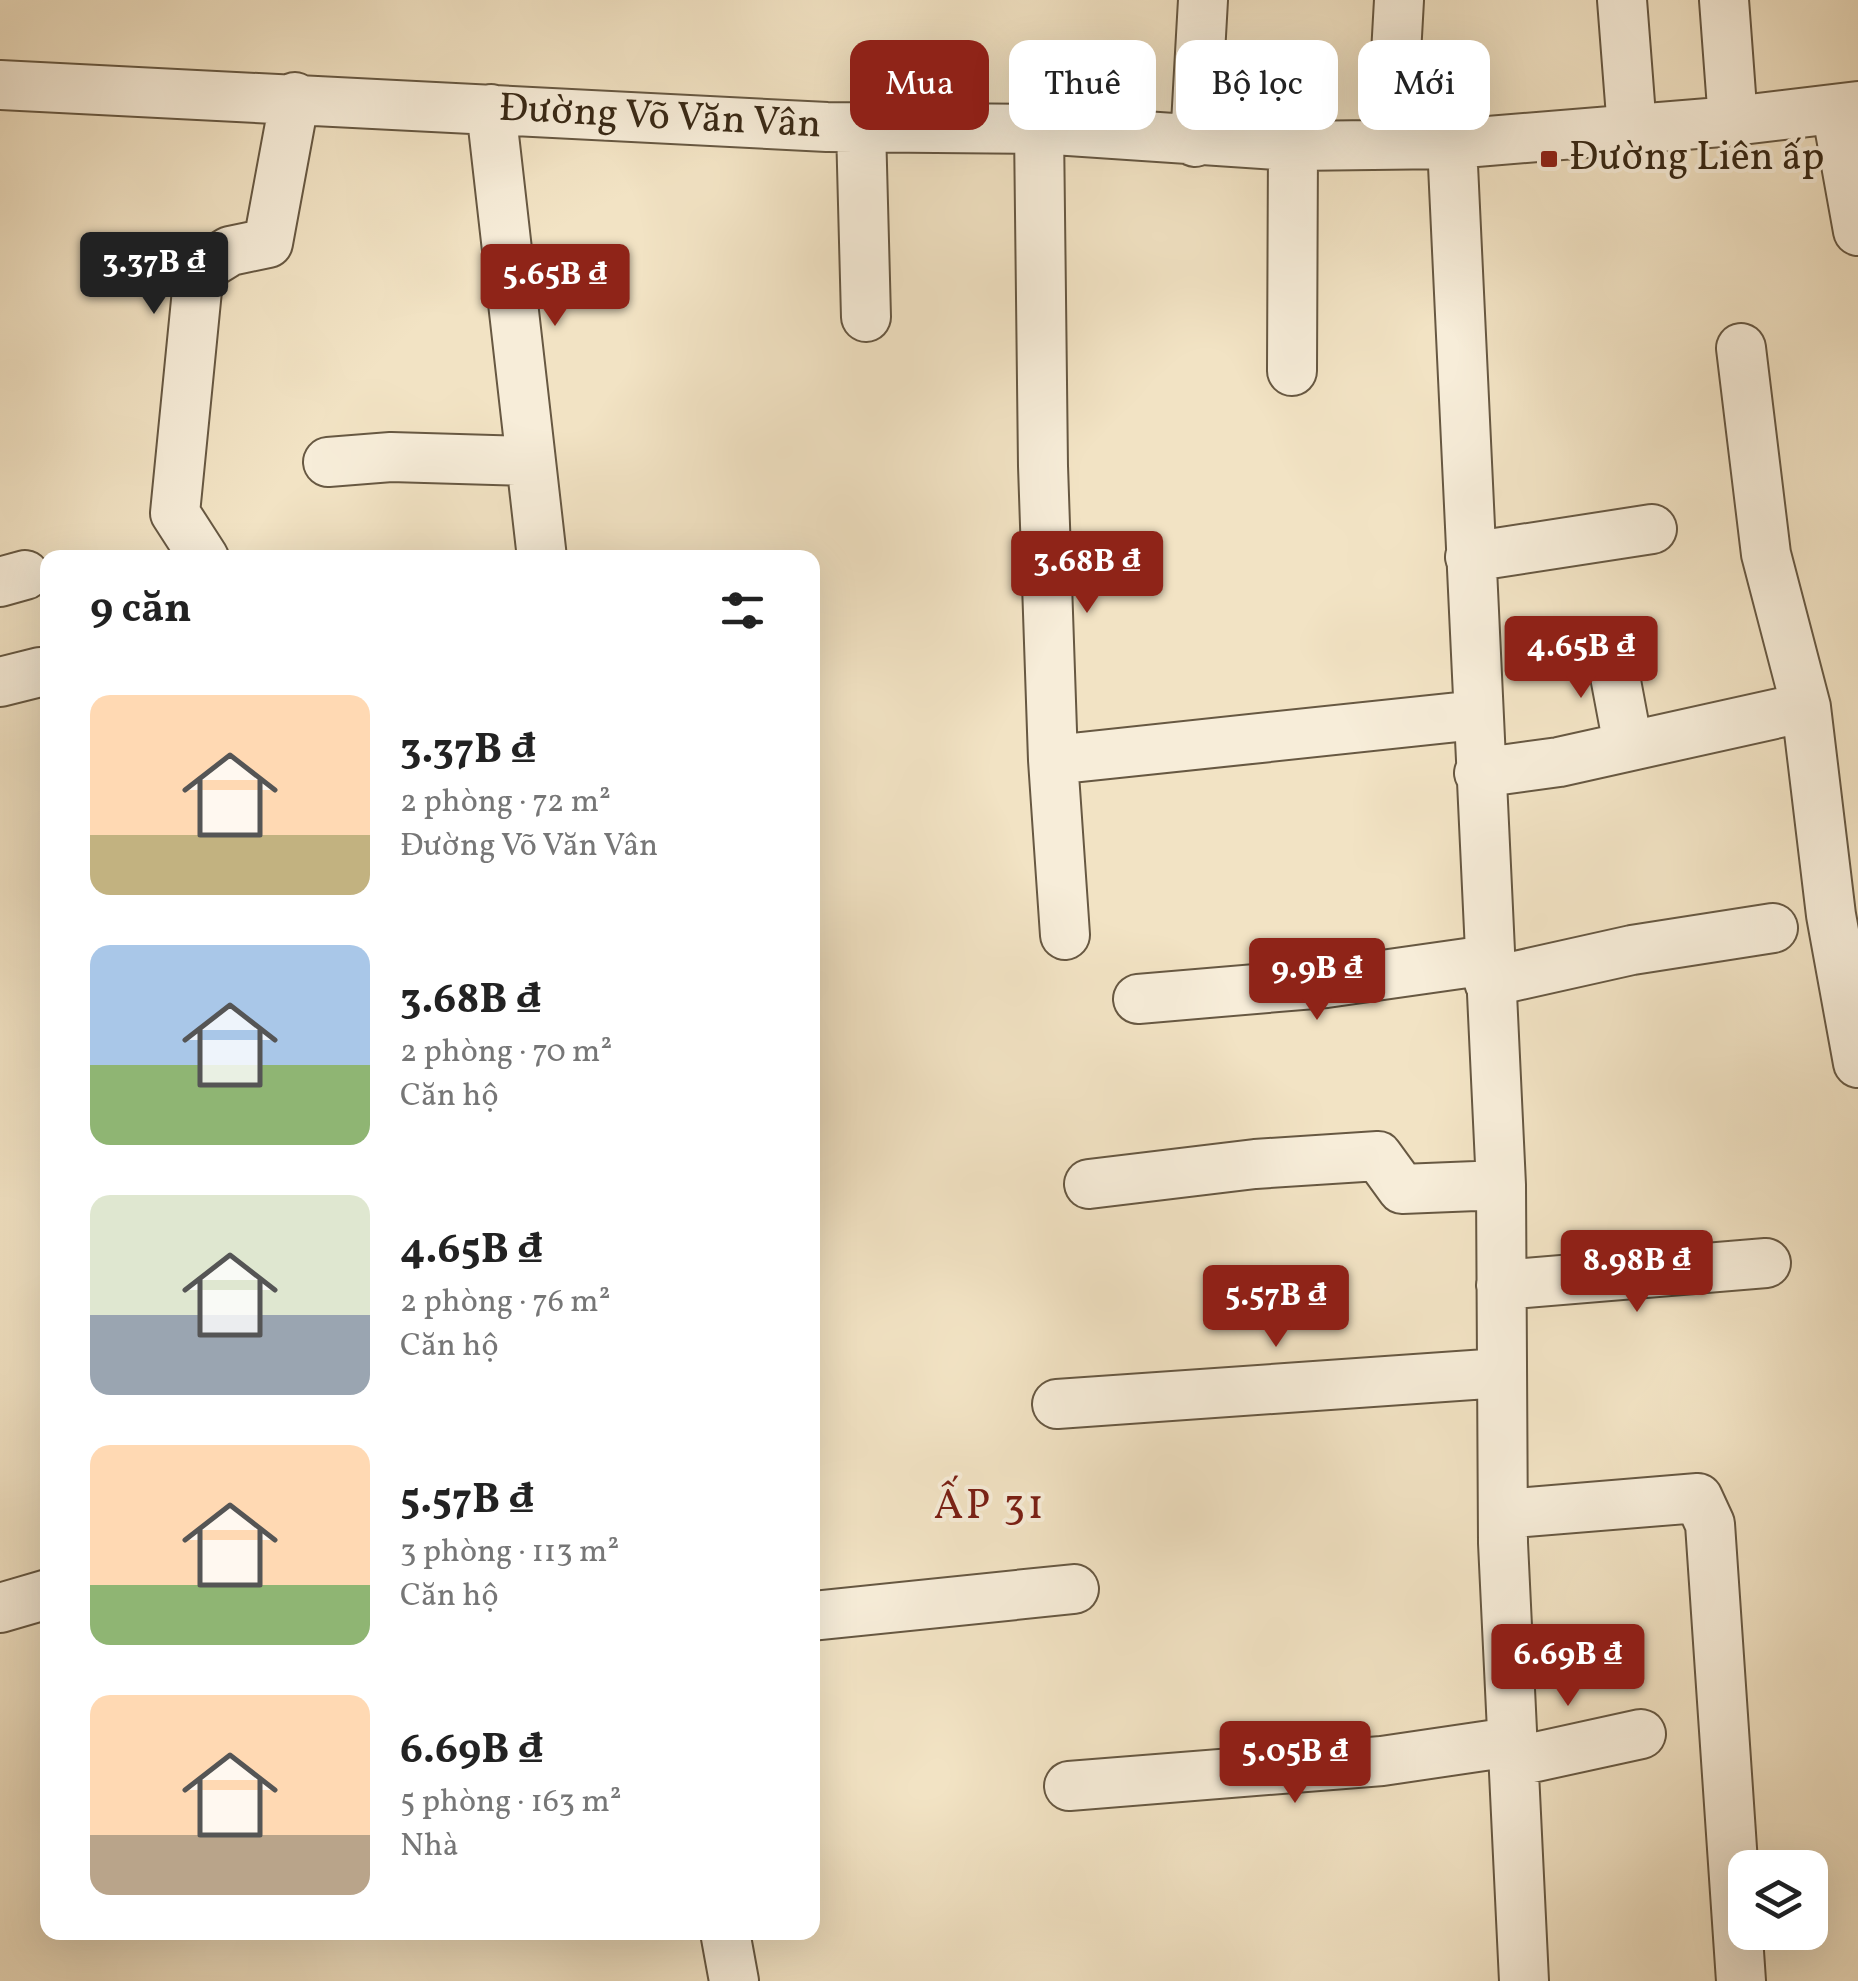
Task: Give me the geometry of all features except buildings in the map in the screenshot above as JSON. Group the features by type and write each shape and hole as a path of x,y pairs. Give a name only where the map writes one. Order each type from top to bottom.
{"street":[{"path":"1195,142 1203,0"},
{"path":"1391,144 1399,0"},
{"path":"1622,0 1632,129"},
{"path":"1732,1 1734,121"},
{"name":"Đường Võ Văn Vân","path":"0,85 850,127"},
{"path":"199,550 174,513 198,270 230,251 268,242 294,97"},
{"path":"1847,107 1858,231"},
{"name":"Đường Võ Văn Vân","path":"1051,130 1293,146 1452,144 1734,121 1847,107"},
{"path":"491,108 541,550"},
{"path":"861,130 866,317"},
{"path":"1039,130 1042,446 1053,760 1065,935"},
{"path":"1452,144 1501,1185 1503,1514 1524,1981"},
{"path":"1292,372 1293,146"},
{"path":"1741,348 1766,554 1806,706 1831,914 1858,1063"},
{"path":"328,462 391,457 531,461"},
{"path":"1470,557 1652,529"},
{"path":"1609,644 1628,744"},
{"path":"1480,773 1559,762 1806,706"},
{"path":"1053,760 1477,715"},
{"path":"1138,998 1489,971 1773,928"},
{"path":"1090,1184 1255,1164 1378,1156 1402,1189 1501,1185"},
{"path":"1500,1286 1766,1263"},
{"path":"1056,1404 1501,1372"},
{"path":"1503,1514 1698,1498 1703,1503 1710,1524 1741,1981"},
{"path":"820,1615 1074,1589"},
{"path":"0,1608 40,1596"},
{"path":"1069,1786 1512,1752 1641,1734"},
{"path":"726,1940 734,1981"}],"place":[{"name":"Đường Liên ấp","path":"1549,159"}],"district":[{"name":"ẤP 31","path":"990,1507"}]}
